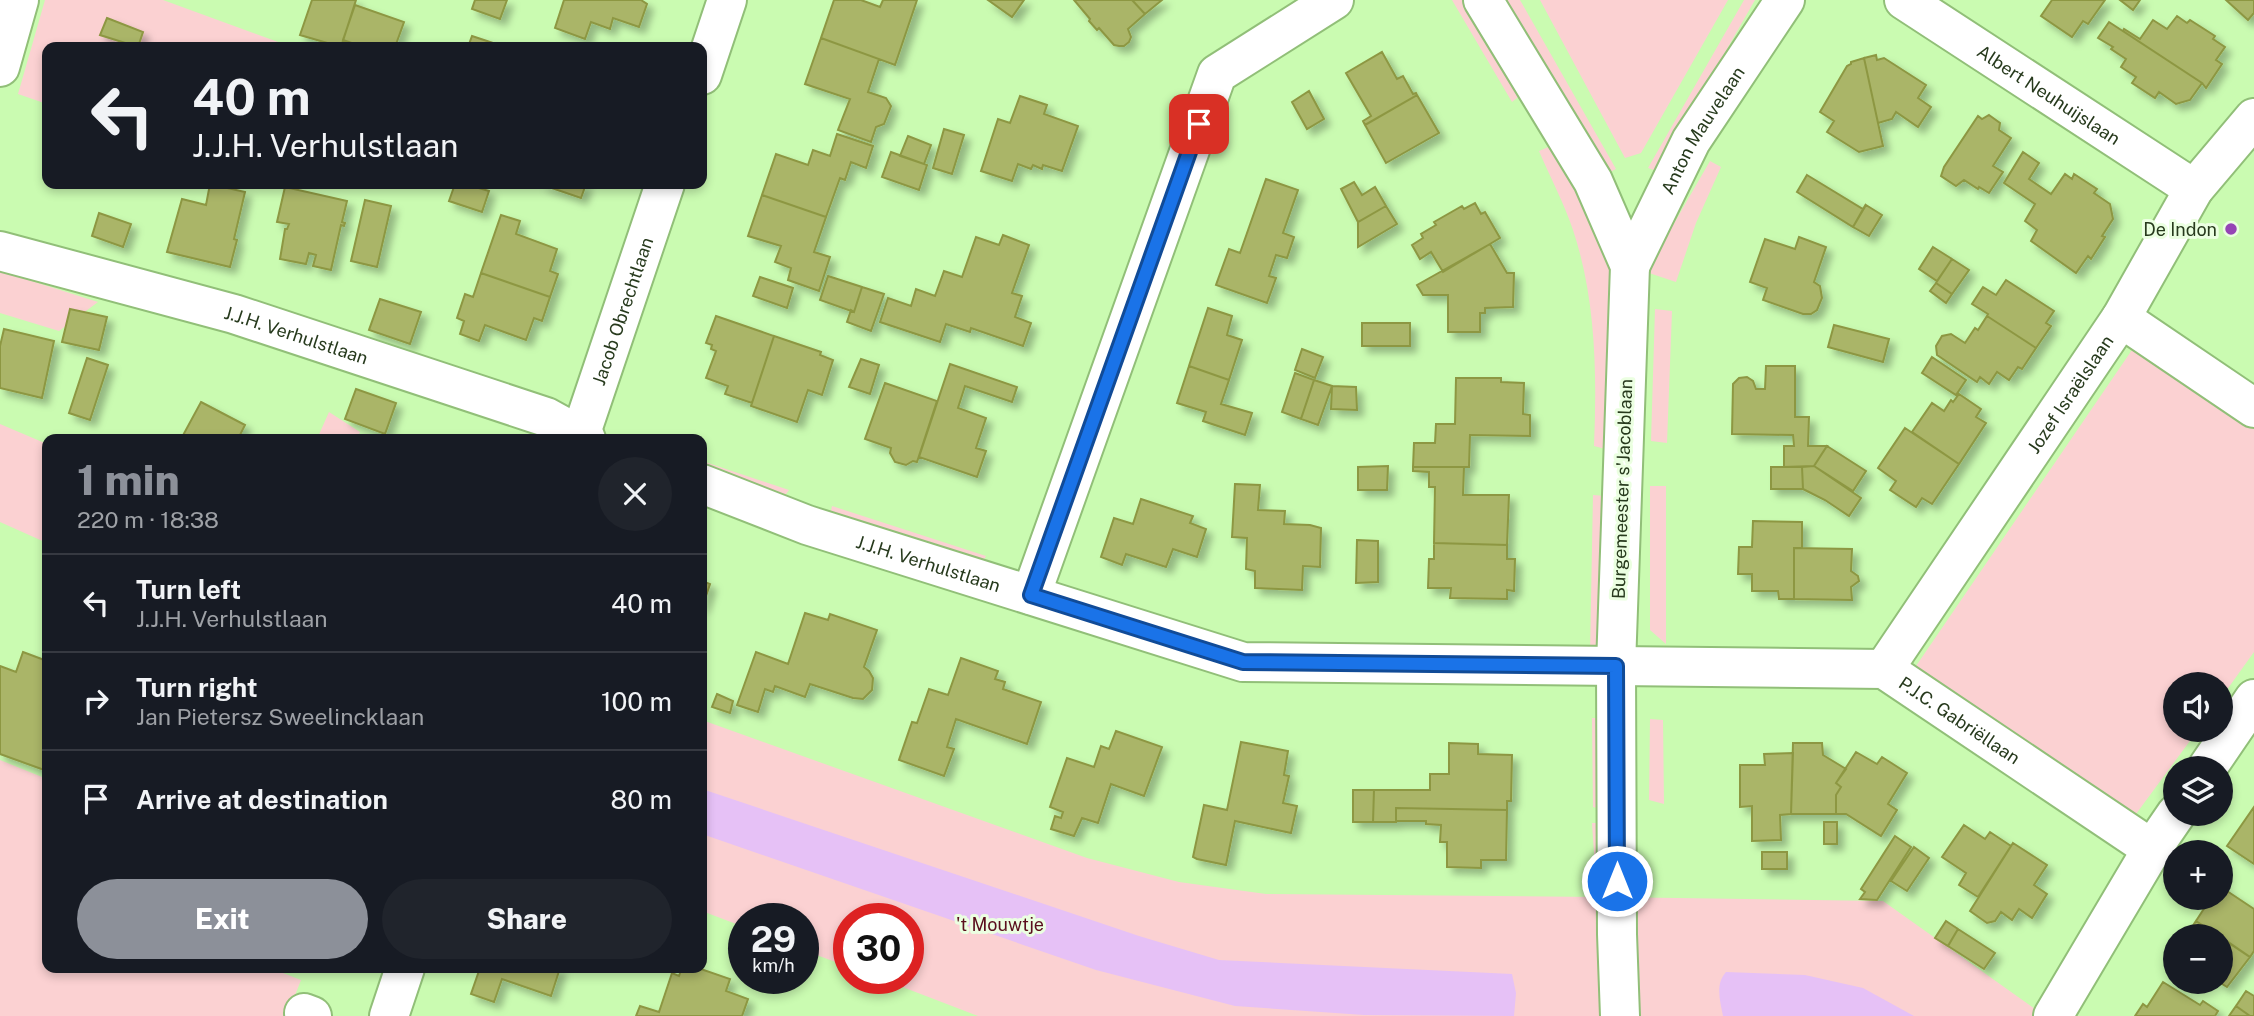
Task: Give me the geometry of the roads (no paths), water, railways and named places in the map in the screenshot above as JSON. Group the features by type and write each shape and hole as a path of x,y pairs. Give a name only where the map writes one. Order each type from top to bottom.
{"street":[{"path":"0,67 19,0"},
{"path":"707,60 727,0"},
{"path":"1031,595 1217,74 1334,0"},
{"name":"Burgemeester s'Jacoblaan","path":"1483,0 1592,181 1630,266 1616,666 1620,1016"},
{"name":"Anton Mauvelaan","path":"1630,266 1691,141 1785,0"},
{"name":"Albert Neuhuijslaan","path":"1904,0 2194,188"},
{"name":"Jozef Israëlslaan","path":"1884,669 2120,318 2194,188 2254,118"},
{"name":"Jacob Obrechtlaan","path":"583,434 663,189"},
{"name":"J.J.H. Verhulstlaan","path":"0,251 234,314 546,417 575,434"},
{"path":"2120,318 2254,408"},
{"name":"J.J.H. Verhulstlaan","path":"707,486 807,525 1243,662 1616,666"},
{"name":"P.J.C. Gabriëllaan","path":"1616,666 1884,669 2152,849"},
{"path":"2215,756 2254,699"},
{"path":"2053,1016 2168,826"},
{"path":"389,1016 403,973"}],"place":[{"name":"De Indon","path":"2231,229"}],"park label":[{"name":"'t Mouwtje","path":"1000,924"}]}
